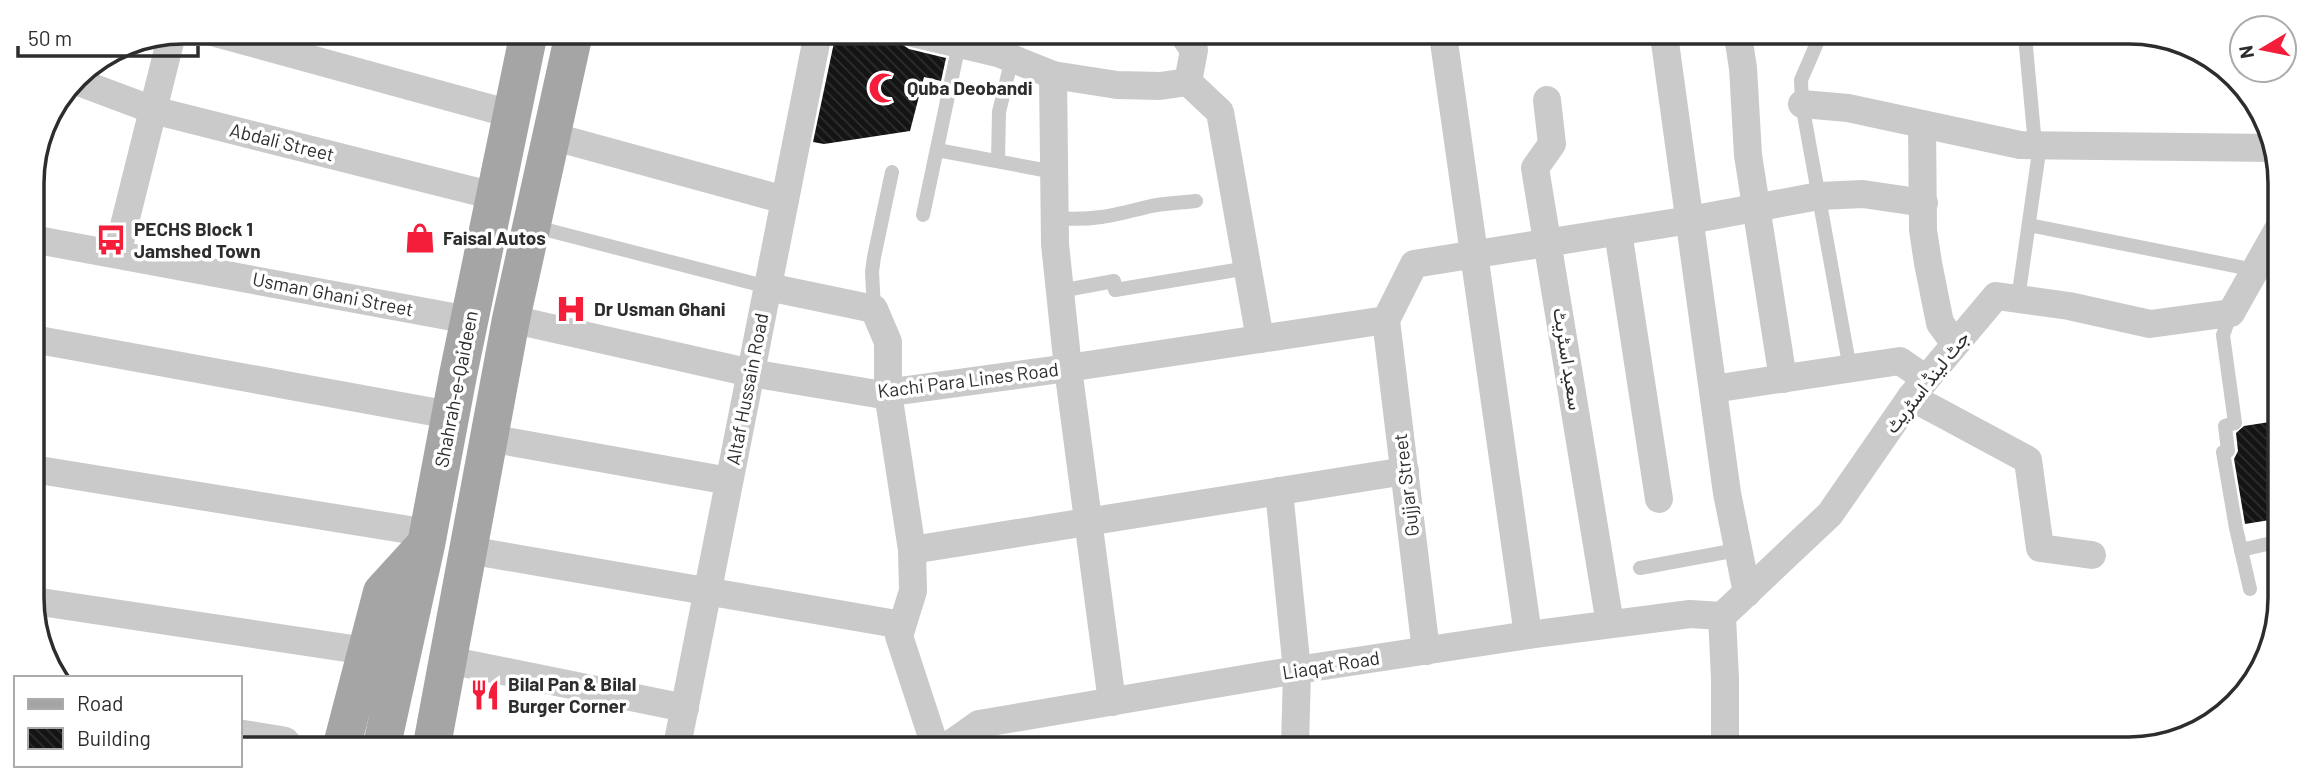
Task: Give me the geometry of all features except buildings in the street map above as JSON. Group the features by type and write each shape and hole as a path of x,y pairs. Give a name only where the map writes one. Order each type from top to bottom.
{"main road":[{"name":"Shahrah-e-Qaideen","path":"384,737 427,539 511,114 519,44"},
{"path":"434,737 512,320 572,44"},
{"path":"344,737 382,592 427,539"},
{"path":"448,660 451,737"}],"street":[{"path":"256,44 511,114"},
{"name":"Altaf Hussain Road","path":"679,737 816,44"},
{"path":"959,44 1004,48 1053,75 1117,85 1160,86 1188,82"},
{"path":"1188,82 1194,50 1190,44"},
{"path":"1444,44 1528,635"},
{"path":"1665,44 1713,389 1737,550 1747,593"},
{"path":"1739,44 1748,155 1783,379"},
{"path":"117,254 169,45"},
{"path":"1053,75 1055,218 1060,291 1112,702"},
{"path":"1188,82 1220,112 1260,339"},
{"name":"Abdali Street","path":"84,84 153,110 494,196"},
{"name":"سعید اسٹریٹ","path":"1547,100 1552,144 1535,168 1610,624"},
{"path":"1802,104 1848,108 2020,145 2264,148"},
{"path":"1922,124 1923,230 1940,323 1955,344"},
{"path":"551,136 785,200"},
{"path":"1387,320 1414,264 1690,220 1819,196 1863,194 1924,203"},
{"path":"1618,232 1659,499"},
{"name":"Usman Ghani Street","path":"44,241 469,320"},
{"path":"2231,313 2268,247"},
{"path":"768,287 874,309 888,342 888,393 912,550 913,591 899,636 932,737"},
{"name":"جٹ لینڈ اسٹریٹ","path":"1723,616 1830,514 1919,388 1996,296 2068,306 2150,324 2231,313"},
{"name":"Kachi Para Lines Road","path":"512,320 751,373 877,394 1387,320"},
{"name":"Gujjar Street","path":"1387,320 1426,651"},
{"path":"44,341 450,415"},
{"path":"1713,389 1900,361 1919,388 2028,460 2040,548 2092,555"},
{"path":"489,438 729,481"},
{"path":"44,471 427,539"},
{"path":"912,550 1405,471"},
{"path":"1279,491 1297,670 1295,737"},
{"path":"468,550 902,625"},
{"path":"44,603 366,651"},
{"name":"Liaqat Road","path":"961,737 979,724 1297,670 1610,624 1690,614 1723,616"},
{"path":"1723,616 1725,737"},
{"path":"448,660 685,708"}],"lane":[{"path":"923,215 959,44"},
{"path":"1817,44 1801,80 1802,104 1850,369"},
{"path":"2018,299 2038,145 2026,44"},
{"path":"998,162 1004,48"},
{"path":"937,150 1054,172"},
{"path":"874,309 872,272 892,172"},
{"path":"1055,218 1078,220 1113,216 1146,207 1196,201"},
{"path":"2029,225 2255,271"},
{"path":"531,226 768,287"},
{"path":"1060,291 1114,281 1115,290 1248,268"},
{"path":"2231,313 2223,335 2235,424 2225,426 2228,451 2223,452 2250,589"},
{"path":"2241,550 2268,544"},
{"path":"1640,568 1737,550"}],"place":[{"name":"Quba Deobandi","path":"884,88"},
{"name":"Faisal Autos","path":"420,238"},
{"name":"PECHS Block 1 Jamshed Town","path":"111,240"},
{"name":"Dr Usman Ghani","path":"571,309"},
{"name":"Bilal Pan & Bilal Burger Corner","path":"485,695"}]}
